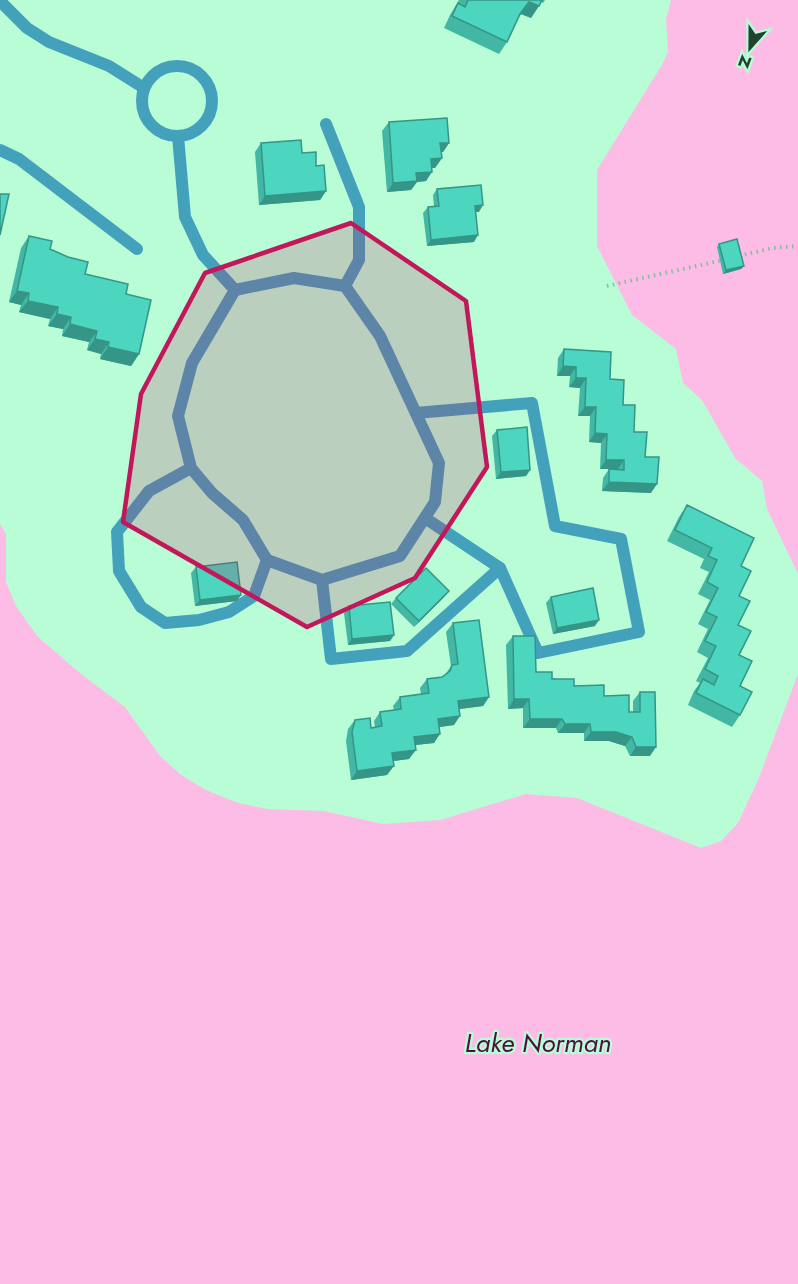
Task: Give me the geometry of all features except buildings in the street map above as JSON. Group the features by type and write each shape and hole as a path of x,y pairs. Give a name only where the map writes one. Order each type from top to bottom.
{"street":[{"path":"0,1 27,28 49,42 109,66 144,88"},
{"path":"179,65 190,67 199,73 207,82 212,100 208,117 201,127 190,134 178,136 155,129 147,119 141,99 149,78 168,66 179,65"},
{"path":"326,123 359,207 359,260 345,286"},
{"path":"178,136 185,217 203,255 235,290"},
{"path":"0,150 19,159 137,249"},
{"path":"294,278 345,286 380,336 439,464 435,502 400,556 322,579 267,560 243,520 212,493 191,468 178,416 192,363 235,290 294,278"},
{"path":"416,412 532,403 555,526 621,539 639,632 538,653 500,568 425,518"},
{"path":"191,468 149,491 117,532 119,571 141,607 165,623 199,620 229,612 254,596 267,560"},
{"path":"322,579 331,659 407,651 500,568"}],"path":[{"path":"607,286 773,248 798,246"}],"highlighted area":[{"path":"351,223 466,301 487,467 415,578 307,627 123,522 141,394 205,273"}],"water":[{"path":"671,0 798,0 798,574 767,509 762,481 735,458 702,400 683,383 676,349 632,315 597,246 597,170 668,52 666,19"},
{"name":"Lake Norman","path":"0,524 6,534 6,582 16,606 37,636 81,674 125,707 160,756 181,775 206,790 238,803 267,809 324,811 383,824 440,820 526,794 577,798 701,848 721,841 738,823 758,780 798,674 798,1284 0,1284"}]}
